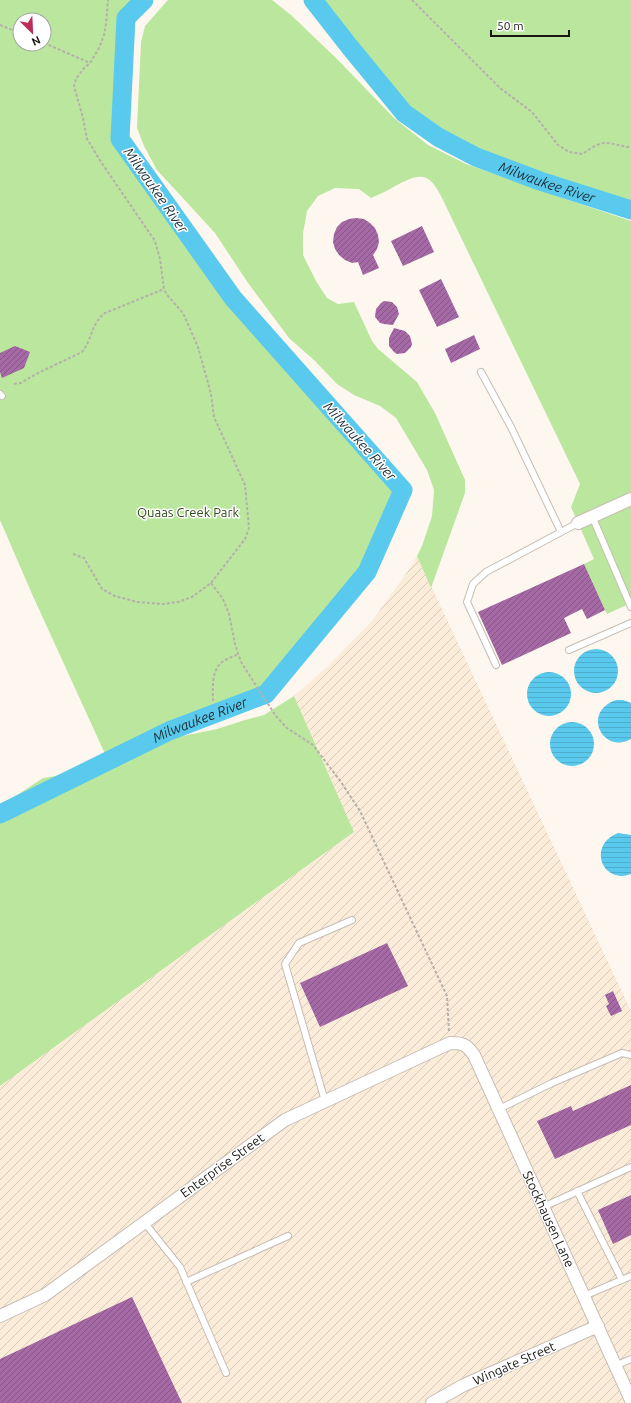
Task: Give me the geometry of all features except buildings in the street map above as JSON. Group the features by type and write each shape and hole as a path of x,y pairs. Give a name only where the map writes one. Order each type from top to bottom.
{"street":[{"path":"578,523 631,498"},
{"name":"Enterprise Street","path":"0,1316 46,1295 284,1120 455,1043"},
{"name":"Stockhausen Lane","path":"455,1043 468,1047 474,1055 631,1400"},
{"name":"Wingate Street","path":"432,1403 464,1385 598,1326"}],"lane":[{"path":"481,372 511,427 561,532"},
{"path":"592,516 631,607"},
{"path":"496,665 467,602 473,584 486,572 578,523"},
{"path":"570,650 631,623"},
{"path":"325,1101 284,964 299,943 352,920"},
{"path":"499,1109 552,1083 622,1053 631,1055"},
{"path":"543,1206 631,1167"},
{"path":"577,1191 622,1280"},
{"path":"144,1222 180,1267 226,1373"},
{"path":"186,1282 288,1236"},
{"path":"584,1296 631,1276"},
{"path":"615,1366 631,1359"}],"path":[{"path":"74,554 84,558 102,589 115,596 137,602 163,604 178,602 192,597 211,583 245,539 249,528 245,486 214,417 211,394 198,347 183,313 167,296 164,289 160,259 154,241 87,139 74,86 76,79 84,68 90,63 99,48 104,35 108,0"},
{"path":"412,0 500,88 532,112 558,145 568,152 582,154 596,145 605,143 622,147 631,147"},
{"path":"0,25 12,30"},
{"path":"52,46 90,63"},
{"path":"14,384 20,384 36,374 82,352 98,318 106,313 164,289"},
{"path":"211,583 222,599 229,614 238,654 249,675 276,716 287,728 313,745 341,782 360,811 447,996 455,1043"},
{"path":"213,701 213,680 218,667 224,661 238,654"}],"shaded area":[{"path":"417,556 631,1011 631,1403 0,1403 0,1086 354,832 294,696 327,667 372,621"}],"green space":[{"name":"Quaas Creek Park","path":"0,0 153,0 126,18 120,139 233,298 403,490 367,572 266,694 166,736 183,736 217,729 264,715 294,696 354,832 0,1086 0,812 14,797 43,778 68,774 106,756 0,520"},
{"path":"168,0 272,0 291,15 337,59 394,118 428,145 466,164 631,221 631,603 607,614 605,610 584,564 594,559 571,507 580,484 437,188 428,179 419,177 407,180 371,198 359,189 335,188 318,196 307,211 303,233 303,255 316,281 327,298 338,304 354,302 372,341 378,349 417,382 435,413 465,480 465,493 431,588 417,556 432,516 434,490 427,470 396,418 380,406 354,395 337,384 315,361 289,338 248,283 215,233 157,170 144,146 137,128 141,42 145,26"},
{"path":"313,0 631,0 631,210 540,181 476,157 438,137 404,113"}],"water":[{"path":"596,649 608,653 614,659 618,671 614,683 608,689 596,693 584,689 578,683 574,671 578,659 584,653"},
{"path":"549,672 561,676 567,682 571,694 567,706 561,712 549,716 537,712 531,706 527,694 531,682 537,676"},
{"path":"616,700 623,700 631,703 631,739 621,742 612,741 605,737 600,730 598,722 600,713 605,706"},
{"path":"572,722 584,726 590,732 594,744 590,756 584,762 572,766 560,762 554,756 550,744 554,732 560,726"},
{"path":"618,833 631,835 631,874 621,876 612,874 606,869 602,862 601,854 603,846 608,839"}],"waterway":[{"name":"Milwaukee River","path":"0,814 169,731 266,694 367,572 403,490 233,298 120,139 126,18 144,0"},
{"name":"Milwaukee River","path":"313,0 404,113 438,137 476,157 540,181 631,210"}]}
